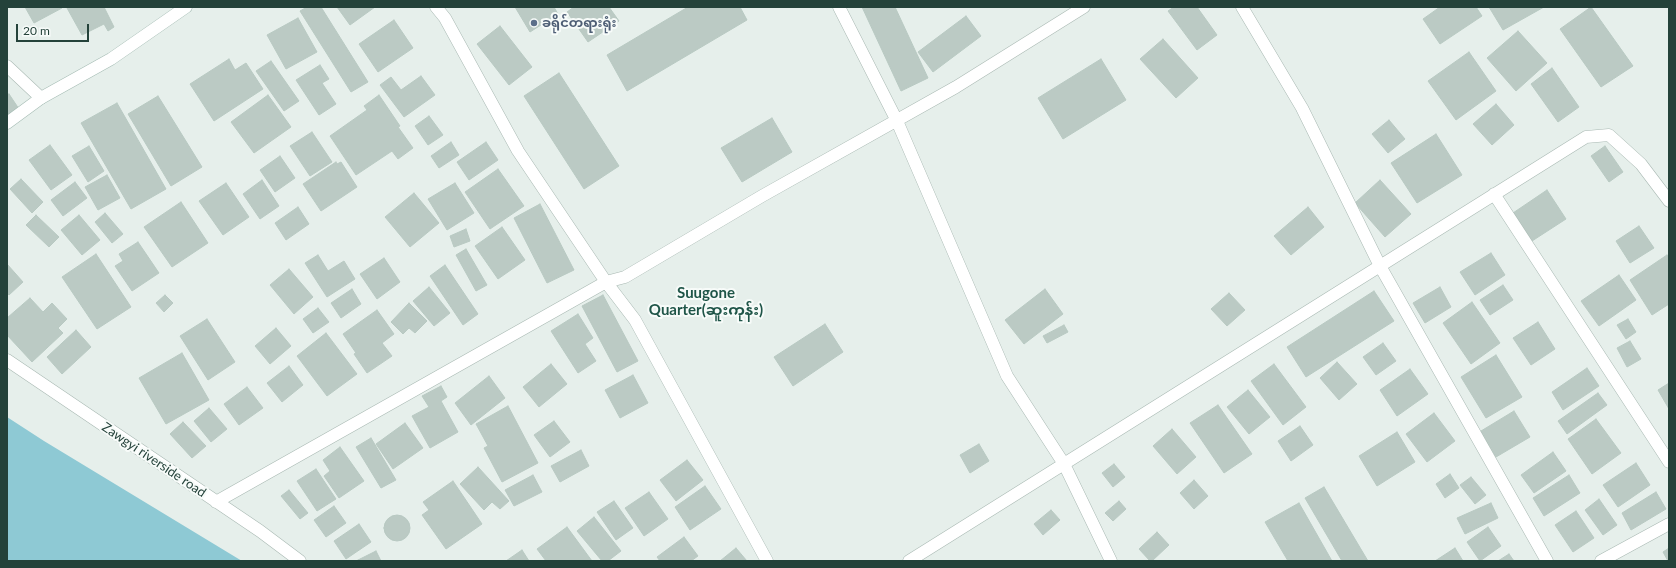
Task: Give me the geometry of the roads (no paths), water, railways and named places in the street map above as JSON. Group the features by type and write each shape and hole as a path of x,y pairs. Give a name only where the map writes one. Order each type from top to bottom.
{"street":[{"path":"7,122 42,98 111,59 186,7"},
{"path":"436,7 444,18 518,151 606,282 634,320 767,561"},
{"path":"839,7 897,121 1007,376 1064,464 1111,561"},
{"path":"216,502 606,282 625,277 762,196 956,88 1084,7"},
{"path":"1242,7 1302,108 1380,266 1547,561"},
{"path":"7,66 42,98"},
{"path":"909,561 1586,137 1609,135 1641,164 1669,201"},
{"path":"1494,194 1669,462"},
{"name":"Zawgyi riverside road","path":"7,360 260,531 300,561"},
{"path":"1601,561 1669,524"}],"water":[{"path":"7,417 44,441 242,561 7,561"}],"place":[{"name":"ခရိုင်တရားရုံး","path":"534,23"}],"district":[{"name":"Suugone Quarter(ဆူးကုန်း)","path":"706,302"}]}
